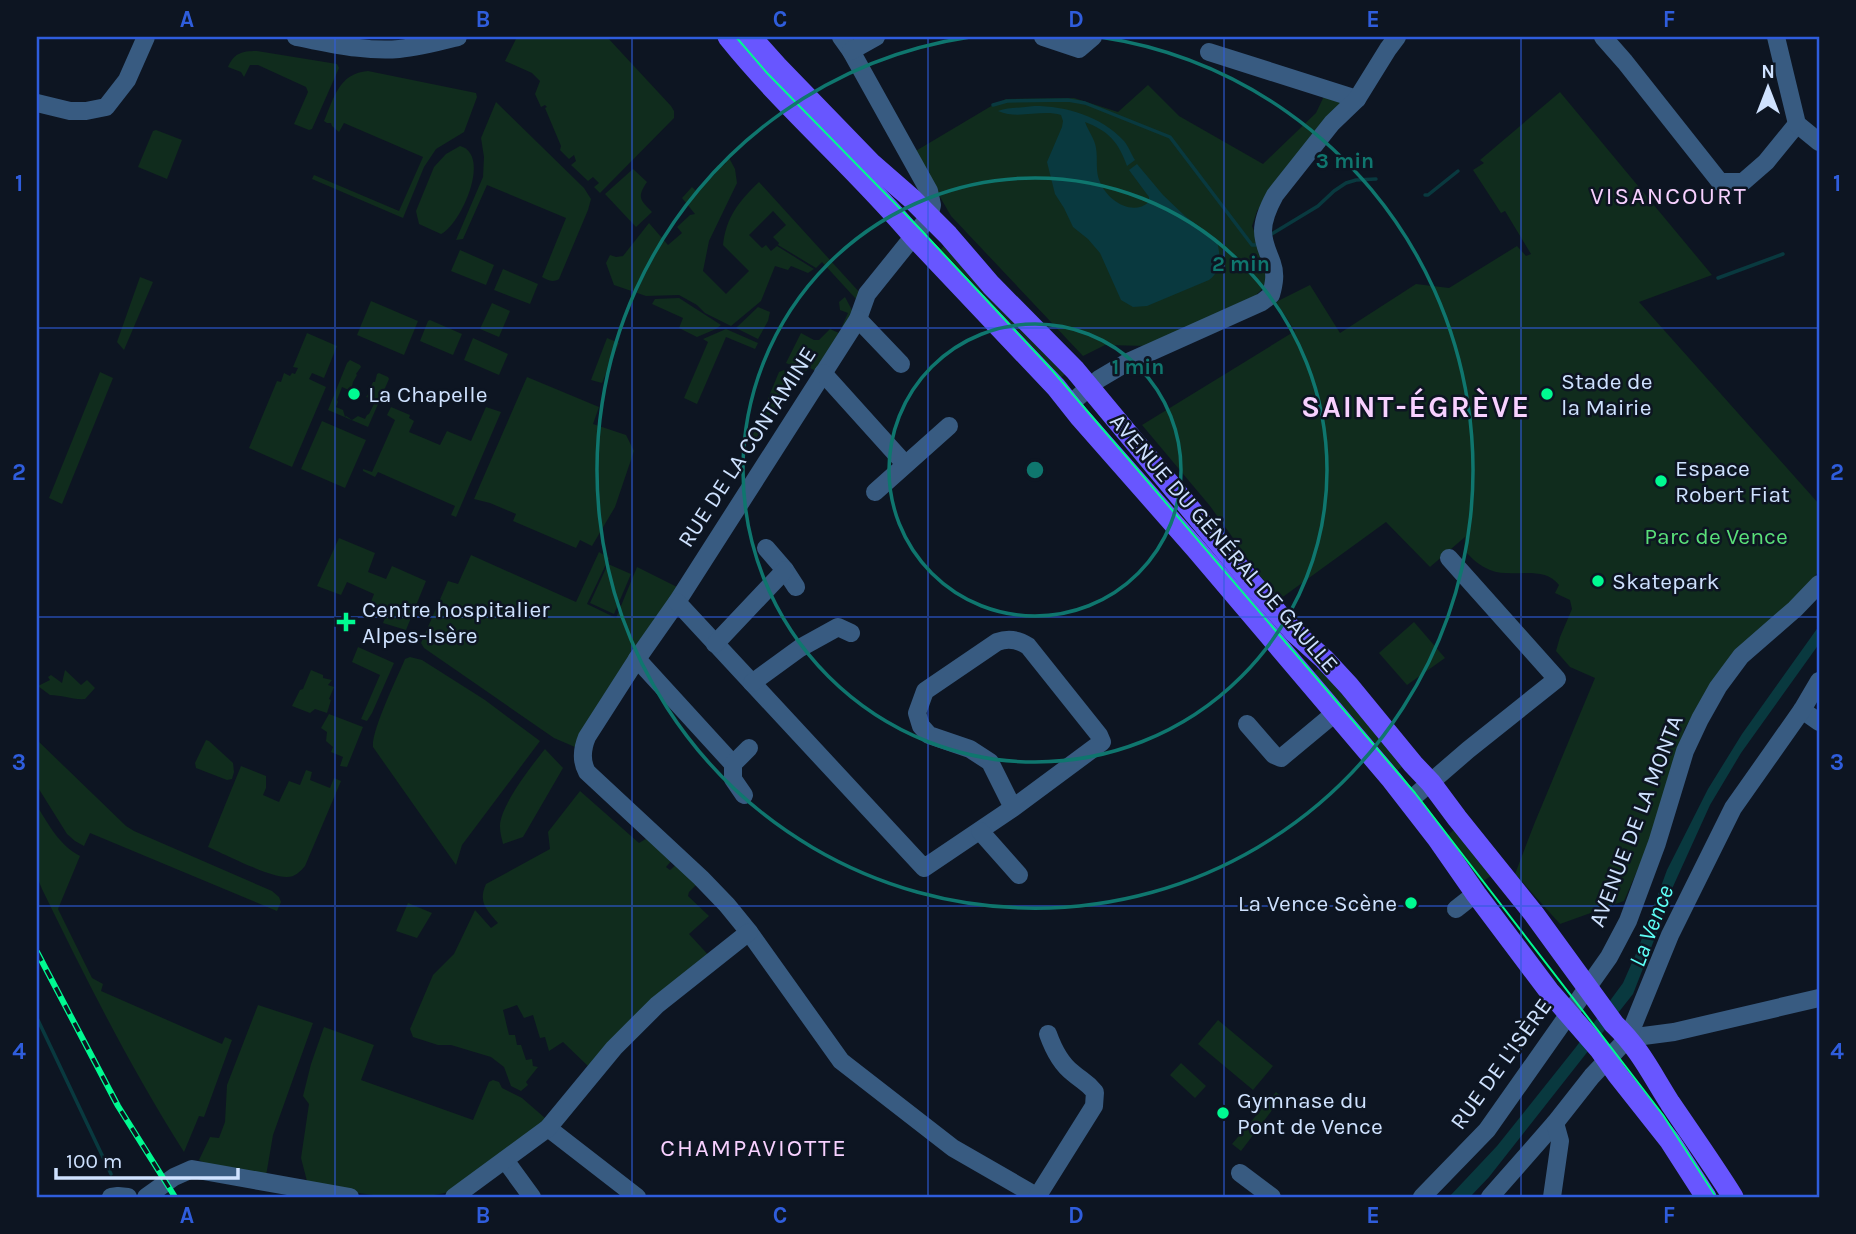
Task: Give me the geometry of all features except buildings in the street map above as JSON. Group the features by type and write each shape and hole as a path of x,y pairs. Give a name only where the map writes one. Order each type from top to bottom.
{"main road":[{"name":"AVENUE DU GÉNÉRAL DE GAULLE","path":"728,37 791,108 892,210 914,237 1056,387 1335,713 1409,801 1513,943 1670,1141 1706,1197"},
{"name":"AVENUE DU GÉNÉRAL DE GAULLE","path":"751,37 873,164 948,235 991,285 1090,387 1286,622 1334,670 1431,783 1649,1066 1668,1100 1733,1197"}],"street":[{"path":"37,103 70,111 106,107 127,80 146,37"},
{"path":"296,37 360,48 397,43 421,47 458,37"},
{"path":"876,37 846,44 929,191 932,205 929,217"},
{"path":"1043,37 1079,50 1093,37"},
{"path":"1070,404 1099,379 1126,363 1262,302 1271,295 1275,281 1263,230 1270,204 1332,123 1357,99 1397,37"},
{"path":"1602,37 1720,182 1743,182 1766,162 1797,124"},
{"path":"1776,37 1797,124 1819,142"},
{"path":"1209,52 1357,99"},
{"name":"RUE DE LA CONTAMINE","path":"748,932 701,878 587,772 583,747 637,659 677,602 858,319 867,294 929,217"},
{"path":"858,319 901,363"},
{"path":"823,373 905,464"},
{"path":"875,492 948,426"},
{"path":"766,548 796,587"},
{"path":"1409,801 1557,679 1449,558"},
{"path":"715,644 785,570"},
{"name":"AVENUE DE LA MONTA","path":"1591,992 1628,921 1657,844 1685,751 1700,719 1718,687 1741,656 1819,584"},
{"path":"677,602 924,868 1013,808 1102,742 1028,646 1021,641 997,642 925,691 917,713 921,726 929,735 970,749 990,762 1013,808"},
{"path":"752,683 800,648 838,627 851,633"},
{"path":"637,659 733,764 733,779 744,795"},
{"path":"1490,1197 1555,1123 1621,1031 1733,808 1802,710 1819,681"},
{"path":"1802,710 1819,722"},
{"path":"1247,724 1274,755 1280,758 1335,713"},
{"path":"733,764 749,748"},
{"path":"980,831 1019,876"},
{"path":"454,1197 548,1128 614,1048 657,1005 748,932 841,1061 953,1148 1037,1197 1094,1106 1095,1092 1087,1081 1068,1069 1053,1047 1048,1034"},
{"name":"RUE DE L'ISÈRE","path":"1422,1197 1486,1130 1561,1023 1572,1018 1591,992"},
{"path":"1621,1031 1674,1032 1818,1001"},
{"path":"1552,1197 1560,1142 1555,1123"},
{"path":"548,1128 624,1196"},
{"path":"505,1160 532,1197"},
{"path":"146,1197 174,1177 192,1170 350,1197"},
{"path":"1240,1173 1272,1197"},
{"path":"111,1197 128,1197"}],"green space":[{"path":"517,37 607,37 674,111 674,118 600,193 594,187 599,183 593,177 588,181 571,165 576,161 574,155 569,159 560,150 561,146 545,108 547,107 541,107 535,94 540,81 532,73 505,61"},
{"path":"257,51 337,64 339,68 312,129 294,124 308,92 306,87 258,65 250,65 244,77 241,72 228,67 239,54"},
{"path":"368,71 476,93 477,97 464,132 436,149 424,167 403,218 312,179 314,175 399,211 423,157 344,123 339,132 331,123 324,121 344,82 350,76"},
{"path":"1148,85 1179,116 1263,164 1316,113 1326,92 1347,98 1257,211 1252,226 1270,281 1255,296 1148,346 1105,345 1083,356 951,216 914,152 1006,99 1074,98 1118,112"},
{"name":"Parc de Vence","path":"1560,92 1712,275 1639,302 1819,504 1819,571 1793,603 1720,673 1685,728 1650,841 1624,901 1560,924 1515,874 1595,678 1570,667 1556,651 1572,609 1570,600 1555,593 1559,585 1545,575 1499,572 1486,568 1464,550 1465,537 1430,567 1386,522 1280,599 1210,506 1142,425 1295,331 1276,302 1310,285 1340,333 1416,284 1449,288 1517,246 1526,256 1531,254 1505,211 1501,213 1473,170 1484,163 1480,160"},
{"path":"496,102 584,188 591,199 557,280 550,281 542,277 566,218 487,185 463,239 456,240 483,177 481,138"},
{"path":"153,131 182,140 167,179 138,167"},
{"path":"460,146 469,152 473,162 470,190 457,217 441,234 419,224 416,211 434,167 446,154"},
{"path":"728,156 735,169 737,183 709,241 703,271 726,294 749,271 723,245 727,226 735,210 759,182 861,294 856,299 822,262 816,268 778,245 773,237 786,225 773,211 749,235 762,248 766,245 771,251 777,246 814,269 808,273 791,266 788,270 775,266 761,301 731,326 705,313 679,295 646,296 614,285 606,263 610,255 623,256 649,223 668,245 682,233 677,227 690,215 695,214 682,198 692,187 697,192 715,174 713,171 718,165 721,167 726,163 724,160"},
{"path":"633,169 647,182 641,198 652,212 636,227 605,194"},
{"path":"948,242 1069,371 1057,381 937,253"},
{"path":"460,250 494,265 486,285 451,271"},
{"path":"503,269 538,284 530,304 494,290"},
{"path":"140,277 153,282 124,350 117,342"},
{"path":"845,297 853,312 816,371 810,368 806,371 786,363 801,333 819,340 830,329 839,333 848,313 840,310 839,302"},
{"path":"679,298 721,325 697,337 679,328 683,318 652,304 655,299"},
{"path":"371,301 418,321 404,355 357,335"},
{"path":"492,303 510,311 499,337 480,329"},
{"path":"758,307 770,312 758,339 736,328"},
{"path":"430,320 462,334 453,355 420,341"},
{"path":"726,329 758,343 755,349 726,337 697,404 684,398 708,342 703,339"},
{"path":"307,333 337,346 324,378 312,373 309,379 326,387 292,467 249,448 277,381 281,382 284,373 290,376 295,374 298,368 293,367"},
{"path":"473,338 508,354 499,375 464,360"},
{"path":"607,338 619,343 602,383 591,380"},
{"path":"350,360 361,367 351,391 342,387 337,400 336,407 343,410 345,417 352,420 358,416 365,419 375,402 374,399 366,397 377,374 389,379 368,427 328,410"},
{"path":"784,370 788,375 788,386 752,445 752,437 779,372"},
{"path":"100,372 113,378 62,504 49,498"},
{"path":"527,377 599,407 593,424 626,435 634,451 615,507 592,546 580,540 576,548 513,521 516,514 474,499"},
{"path":"391,407 410,415 409,418 414,421 409,432 440,445 447,431 471,441 486,407 501,412 456,517 451,515 455,506 378,472 375,477 363,471 372,472 395,420 387,415"},
{"path":"322,421 366,440 345,488 301,469"},
{"path":"339,538 375,553 368,572 386,579 392,566 426,581 406,630 383,623 386,615 369,607 374,594 347,582 341,595 317,586"},
{"path":"599,552 609,558 587,604 616,618 637,567 677,587 575,747 554,738 424,648 421,643 448,581 458,584 471,555 576,602"},
{"path":"608,564 631,574 614,614 590,603"},
{"path":"1414,622 1445,658 1407,685 1379,653"},
{"path":"358,647 394,663 367,721 361,719 380,675 352,662"},
{"path":"410,657 422,660 485,700 540,741 462,845 456,865 373,747 376,729 386,703 405,659"},
{"path":"1321,666 1323,672 1400,762 1407,763 1393,774 1310,676"},
{"path":"65,670 81,685 87,680 95,688 85,699 50,695 38,686 50,680 48,677 51,675 62,683"},
{"path":"311,670 332,680 328,685 334,687 327,713 315,709 310,713 292,706"},
{"path":"329,714 363,727 347,767 340,766 343,757 331,752 333,747 326,741 327,732 321,728"},
{"path":"37,740 126,826 272,891 281,902 277,911 90,833 84,846 75,841 67,834 37,786"},
{"path":"206,740 233,763 232,779 227,780 196,768 195,763"},
{"path":"545,749 563,768 523,837 503,844 500,827 505,809 517,786"},
{"path":"241,766 266,776 263,795 279,802 289,781 300,785 306,770 312,772 310,780 330,788 334,778 341,781 305,866 295,875 287,877 270,874 208,847"},
{"path":"580,791 639,843 649,837 673,859 666,867 670,870 678,863 698,883 688,896 709,916 689,934 712,959 589,1067 563,1042 549,1051 545,1037 540,1038 533,1015 524,1018 517,1005 503,1010 509,1035 515,1035 517,1045 521,1045 526,1060 532,1059 533,1066 538,1067 526,1082 528,1085 521,1091 511,1086 504,1067 491,1057 413,1037 410,1029 433,975 454,954 475,910 491,928 498,923 483,901 486,884 550,849 548,832"},
{"path":"37,806 60,840 80,856 58,909 92,978 103,984 101,991 222,1044 225,1037 232,1040 204,1117 199,1116 184,1152 127,1055 42,889 37,877"},
{"path":"1457,827 1495,873 1476,886 1444,839"},
{"path":"408,903 432,913 417,938 396,931"},
{"path":"258,1005 313,1023 273,1135 266,1176 214,1169 199,1160 210,1137 219,1138 225,1122 227,1085"},
{"path":"1218,1020 1273,1066 1253,1090 1198,1044"},
{"path":"324,1027 374,1045 361,1080 473,1120 489,1082 493,1080 522,1098 545,1118 541,1124 449,1192 396,1197 308,1185 301,1158 309,1104 303,1096"},
{"path":"1181,1063 1206,1086 1195,1098 1170,1075"},
{"path":"1276,1092 1282,1097 1241,1151 1232,1144"}],"water":[{"path":"1034,106 1070,110 1094,119 1115,132 1135,160 1127,166 1112,139 1101,129 1085,122 1097,152 1098,174 1103,189 1114,200 1128,207 1135,208 1149,202 1149,197 1129,170 1137,164 1185,216 1216,239 1219,261 1213,276 1147,306 1133,307 1121,300 1100,253 1073,227 1055,194 1047,162 1062,127 1061,115 1013,115 998,111"},
{"name":"La Vence","path":"1819,626 1819,644 1741,753 1710,805 1671,891 1633,994 1489,1177 1470,1197 1449,1197 1497,1146 1623,983 1667,870 1708,789 1742,734"}],"waterway":[{"path":"993,105 1007,101 1068,100 1085,103 1170,137 1252,245 1256,245"},
{"path":"1425,195 1458,171"},
{"path":"1270,235 1318,206 1346,183 1376,179"},
{"path":"1718,278 1783,254"},
{"path":"37,1018 111,1174"}],"tram line":[{"path":"736,37 767,73 920,229 1051,369 1415,793 1663,1115 1716,1197"}],"railway":[{"path":"37,952 118,1106 175,1197"}],"place":[{"name":"La Chapelle","path":"354,394"},
{"name":"Stade de la Mairie","path":"1547,394"},
{"name":"Espace Robert Fiat","path":"1661,481"},
{"name":"Skatepark","path":"1598,581"},
{"name":"Centre hospitalier Alpes-Isère","path":"346,622"},
{"name":"La Vence Scène","path":"1411,903"},
{"name":"Gymnase du Pont de Vence","path":"1223,1113"}],"district":[{"name":"VISANCOURT","path":"1669,196"},
{"name":"SAINT-ÉGRÈVE","path":"1416,407"},
{"name":"CHAMPAVIOTTE","path":"754,1148"}]}
